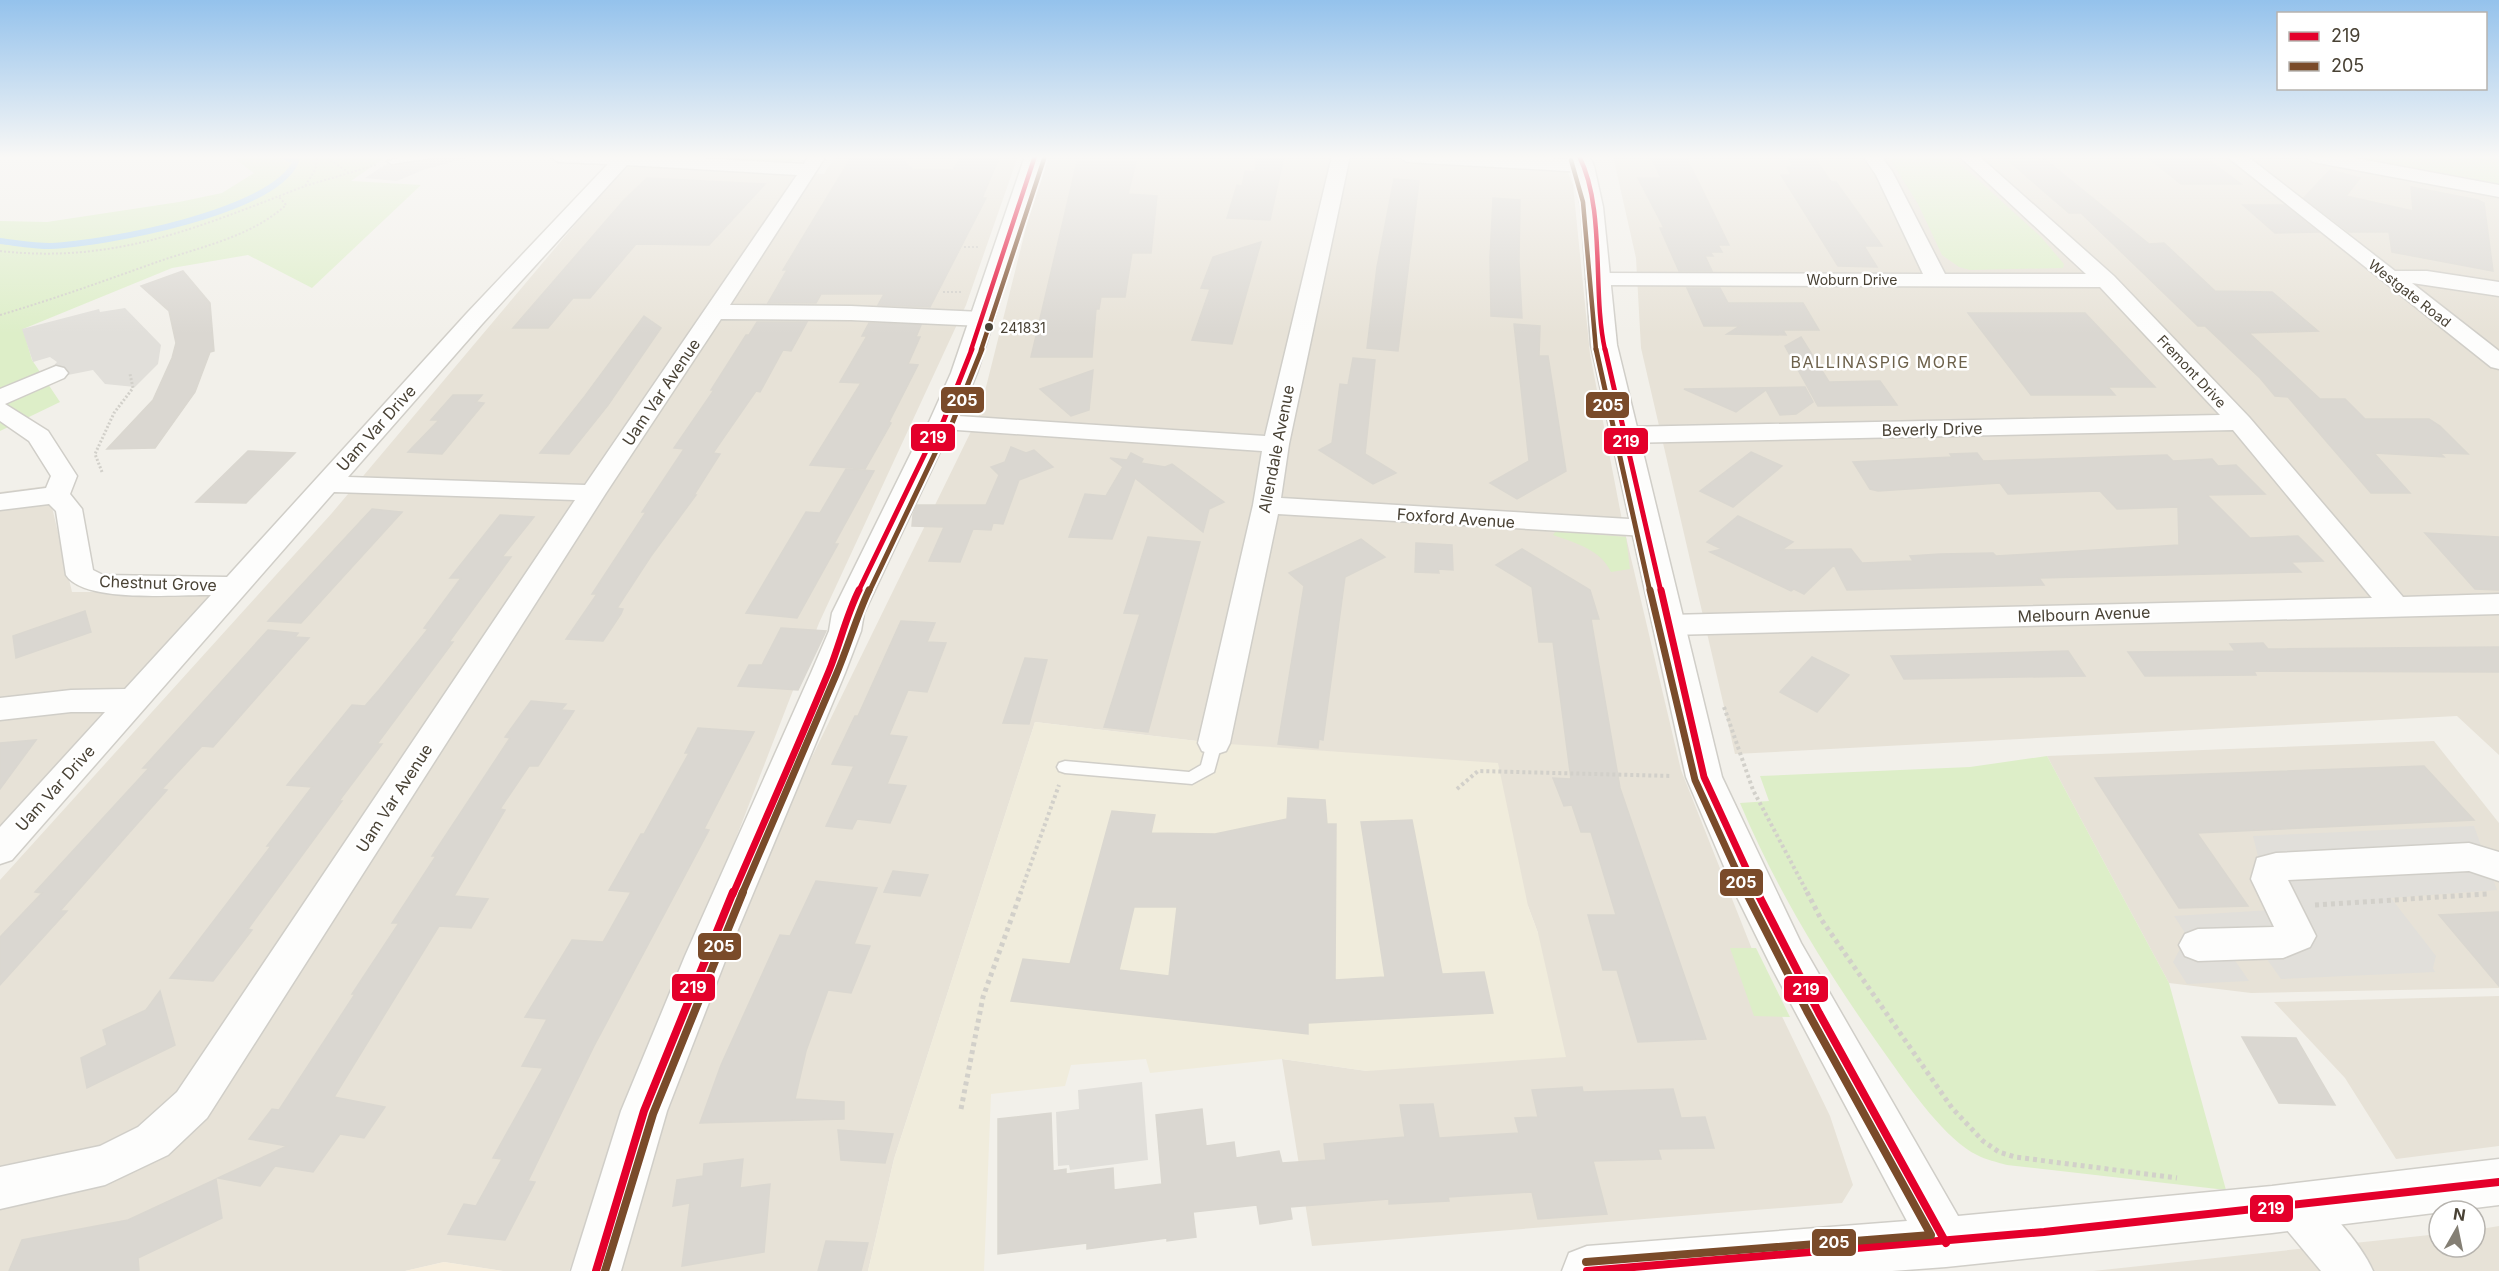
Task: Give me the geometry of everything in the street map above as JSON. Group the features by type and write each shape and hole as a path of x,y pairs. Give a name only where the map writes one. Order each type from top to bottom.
{"street":[{"name":"Uam Var Drive","path":"0,850 326,484 571,215"},
{"name":"Uam Var Avenue","path":"0,1188 105,1165 153,1141 192,1105 593,493 778,215"},
{"path":"596,1271 644,1111 706,956 828,673 845,631 848,613 931,441 943,422 964,373 1016,215"},
{"name":"Allendale Avenue","path":"1214,743 1266,505 1276,444 1328,215"},
{"path":"1593,215 1604,345 1700,763 1730,838 1777,938 1946,1243"},
{"path":"1905,215 1937,280"},
{"name":"Fremont Drive","path":"2034,215 2106,280 2240,422 2395,606"},
{"name":"Westgate Road","path":"2311,215 2499,362"},
{"path":"2390,277 2427,277 2499,289"},
{"name":"Woburn Drive","path":"1597,279 2106,280"},
{"path":"714,312 831,313 982,319"},
{"path":"0,398 56,373"},
{"path":"0,410 39,436 64,476 56,495 0,501"},
{"path":"943,422 1276,444"},
{"name":"Beverly Drive","path":"1623,435 2240,422"},
{"path":"326,484 593,493"},
{"name":"Chestnut Grove","path":"56,495 69,509 80,574 98,584 236,586"},
{"name":"Foxford Avenue","path":"1266,505 1646,528"},
{"name":"Melbourn Avenue","path":"1669,625 2499,604"},
{"path":"0,709 70,701 134,700"},
{"path":"2198,945 2292,940 2297,936 2270,879 2270,868 2469,857 2481,859 2499,867"},
{"path":"1587,1271 1946,1243 2296,1209 2499,1182"},
{"path":"2296,1209 2350,1271"}],"lane":[{"path":"1065,767 1192,778 1208,768 1214,743"}],"path":[{"path":"0,251 26,256 82,255 148,242 223,215"},
{"path":"0,315 73,294 244,232 275,215"},
{"path":"943,292 965,292"},
{"path":"102,472 95,454 114,413 133,388 130,374"},
{"path":"1724,707 1753,790 1821,919 1952,1108 1983,1141 1999,1152 2015,1157 2188,1180"},
{"path":"961,1109 983,997 1065,767"},
{"path":"1457,789 1478,771 1619,775"},
{"path":"2284,907 2499,893"}],"shaded area":[{"path":"583,215 997,215 966,305 819,623 569,1271 503,1271 444,1262 405,1271 0,1271 0,880 332,513"},
{"path":"1029,215 1576,215 1590,354 1622,520 1681,770 1763,977 1830,1116 1853,1185 1842,1203 1312,1246 1282,1059 1367,1071 1538,933 1528,906 1214,743 1035,722 894,1159 868,1271 615,1271 651,1147 765,853 979,415"},
{"path":"1626,215 2499,215 2499,755 2457,716 1735,754 1641,348 1636,258"},
{"path":"125,308 161,345 158,364 135,387 105,384 93,370 63,376 50,370 57,362 50,357 33,362 22,329 99,309 100,312"},
{"path":"47,486 72,592 219,592 0,834 0,492"},
{"path":"1035,722 1214,743 1498,763 1528,906 1538,933 1566,1057 1367,1071 1282,1059 1150,1073 1146,1059 1071,1065 1065,1086 991,1094 984,1271 868,1271 894,1159"},
{"path":"2434,741 2499,823 2499,988 2251,993 2169,983 2047,756"},
{"path":"2474,826 2497,890 2391,898 2436,956 2433,968 2435,972 2281,979 2266,958 2234,959 2249,981 2187,984 2173,962 2187,936 2174,916 2271,910 2253,836"},
{"path":"2499,996 2499,1146 2396,1159 2345,1078 2274,1002"},
{"path":"1142,1082 1148,1160 1070,1170 1069,1165 1058,1166 1056,1112 1079,1109 1078,1090"},
{"path":"2499,1226 2499,1271 2093,1271 2427,1235 2427,1259 2487,1259 2487,1228"},
{"path":"444,1262 503,1271 405,1271"}],"green space":[{"path":"91,215 389,215 312,288 248,255 172,268 23,329 32,360 60,402 0,431 0,221 47,222"},
{"path":"1923,215 2017,215 2041,237 2064,264 2063,268 1970,270 1959,267 1942,255"},
{"path":"1556,531 1626,537 1630,569 1611,572 1601,558 1579,544 1553,535"},
{"path":"2047,756 2169,983 2226,1190 2007,1165 1984,1158 1965,1148 1942,1127 1919,1100 1848,1000 1789,904 1740,803 1769,801 1760,776 1970,767"},
{"path":"1730,948 1756,948 1790,1017 1754,1016"}],"building":[{"path":"611,215 736,215 709,245 636,244 590,298 573,298 548,328 513,328"},
{"path":"816,215 977,215 930,307 878,305 884,294 821,294 816,303 768,303 787,270 783,270"},
{"path":"1064,215 1155,215 1151,253 1132,253 1125,297 1101,297 1099,309 1096,309 1092,357 1031,357"},
{"path":"1228,215 1271,215 1270,220 1227,218"},
{"path":"1387,215 1415,215 1398,351 1367,348 1377,267"},
{"path":"1492,215 1520,215 1522,318 1491,316"},
{"path":"1657,215 1715,215 1729,245 1718,245 1722,252 1710,252 1713,256 1705,256 1712,271 1679,271 1660,228 1664,228"},
{"path":"1806,215 1860,215 1882,246 1864,246 1877,267 1838,266"},
{"path":"2083,215 2114,215 2149,244 2164,243 2215,291 2272,292 2318,331 2249,333 2320,399 2345,399 2365,419 2429,419 2440,426 2468,454 2440,453 2444,457 2374,453 2410,493 2371,493 2288,397 2275,396 2260,378 2205,326 2198,326"},
{"path":"2255,215 2297,215 2318,232 2275,233"},
{"path":"2327,215 2486,215 2493,271 2392,252 2389,232 2349,232"},
{"path":"1261,242 1232,344 1192,340 1210,289 1201,288 1213,257"},
{"path":"183,271 210,303 214,351 210,352 195,392 155,448 107,449 153,400 172,358 176,343 169,311 141,286"},
{"path":"1687,288 1720,288 1728,303 1803,303 1819,330 1783,330 1786,335 1727,334 1740,326 1704,326"},
{"path":"1968,313 2085,313 2155,387 2108,387 2115,395 2031,395"},
{"path":"644,316 661,328 608,405 569,454 540,453 585,396"},
{"path":"757,322 807,322 791,351 783,350 760,392 756,391 713,453 720,454 694,495 696,495 651,556 617,608 623,609 603,641 566,639 597,594 592,594 684,449 674,448 714,390 711,390 746,335 749,335"},
{"path":"869,323 921,325 916,337 920,337 908,364 918,365 889,422 891,423 865,469 810,465 861,383 840,382 867,336 862,336"},
{"path":"1514,324 1540,326 1539,356 1548,356 1566,471 1517,499 1490,483 1529,461"},
{"path":"1801,337 1829,382 1880,381 1897,405 1818,406 1785,346"},
{"path":"1353,358 1375,360 1365,454 1396,473 1373,484 1319,450 1332,443 1340,384 1348,385"},
{"path":"1093,370 1089,410 1071,416 1040,389"},
{"path":"1805,387 1813,402 1796,414 1780,415 1766,390 1736,412 1684,389"},
{"path":"453,395 482,395 476,402 484,403 442,454 408,452 439,420 431,420"},
{"path":"1011,447 1026,453 1034,450 1053,467 1019,480 1003,524 993,523 991,530 973,529 960,562 929,561 944,527 912,526 917,505 986,505 999,475 991,467 1005,462"},
{"path":"248,451 295,453 246,503 196,502"},
{"path":"1751,452 1782,466 1733,507 1700,491"},
{"path":"1131,453 1143,459 1141,463 1165,467 1172,464 1224,502 1209,509 1203,532 1135,478 1112,539 1069,537 1085,494 1106,496 1123,467 1110,458 1127,460"},
{"path":"1977,453 1983,461 2167,455 2173,461 2212,459 2218,466 2236,465 2265,494 2207,495 2250,538 2298,536 2323,561 2291,562 2301,572 2039,578 2044,585 1847,590 1834,565 1804,594 1794,589 1791,591 1710,552 1722,549 1707,542 1738,516 1793,542 1782,550 1851,549 1862,563 1913,561 1910,556 1940,554 1993,553 1996,556 2179,545 2178,507 2117,509 2100,491 2008,494 2000,483 1878,491 1870,489 1853,462 1952,457 1950,454"},
{"path":"846,469 874,471 834,544 838,544 797,618 746,613 806,512 820,513"},
{"path":"372,509 402,512 301,623 268,621"},
{"path":"500,515 534,517 502,557 511,557 449,642 453,642 377,744 382,744 248,929 252,930 213,981 170,978 271,846 267,846 312,787 287,785 352,705 365,706 428,629 424,628 461,578 450,578"},
{"path":"2425,533 2499,537 2499,590 2475,589"},
{"path":"1148,537 1200,542 1148,732 1104,727 1140,614 1124,613"},
{"path":"1361,539 1385,557 1345,577 1323,740 1319,739 1318,748 1278,744 1304,586 1289,573"},
{"path":"1416,543 1452,545 1453,570 1438,569 1439,573 1415,572"},
{"path":"1522,549 1590,590 1599,619 1591,619 1620,788 1706,1039 1638,1042 1617,970 1603,970 1588,915 1616,915 1591,832 1581,832 1572,805 1564,806 1553,778 1571,779 1553,642 1539,642 1532,587 1496,565"},
{"path":"85,611 91,632 16,658 13,636"},
{"path":"901,621 935,623 927,642 946,643 927,692 908,690 889,735 907,737 887,784 906,786 890,823 857,819 852,829 826,826 854,766 832,764 855,716 858,716"},
{"path":"781,628 826,631 798,690 738,686 749,665 762,665"},
{"path":"268,630 298,633 295,637 309,638 213,747 202,746 162,789 167,790 60,911 67,911 0,985 0,937 42,893 35,892 149,768 143,768"},
{"path":"2263,643 2268,649 2499,647 2499,672 2254,671 2256,675 2145,676 2128,652 2235,651 2230,644"},
{"path":"2068,651 2085,676 1904,679 1891,656"},
{"path":"1812,657 1849,675 1817,712 1780,692"},
{"path":"1025,658 1047,660 1029,724 1003,723"},
{"path":"531,701 566,704 561,710 574,711 538,766 529,766 500,809 505,810 454,896 488,899 471,928 439,926 334,1097 385,1107 364,1138 340,1134 313,1172 275,1166 260,1186 218,1178 287,1146 249,1139 272,1109 279,1110 355,994 352,994 399,923 392,923 436,856 432,856 510,738 505,737"},
{"path":"698,728 754,732 704,829 709,830 594,1046 528,1181 535,1182 505,1240 448,1234 464,1204 476,1206 502,1159 493,1158 543,1068 522,1066 547,1019 525,1017 572,940 603,942 631,892 609,890 641,834 644,834 689,753 685,753"},
{"path":"36,740 0,789 0,743"},
{"path":"2424,766 2474,820 2197,833 2248,906 2179,908 2095,778"},
{"path":"1288,798 1325,800 1327,824 1336,824 1335,980 1385,977 1361,822 1412,820 1442,974 1484,972 1493,1013 1308,1023 1308,1034 1011,1001 1023,959 1070,964 1112,811 1155,815 1151,833 1215,834 1287,819","holes":["1134,907 1177,907 1169,976 1119,970"]},
{"path":"893,871 928,875 920,896 884,892"},
{"path":"816,881 877,888 854,944 870,946 851,993 828,990 806,1051 795,1099 844,1102 844,1119 700,1123 721,1065 780,935 790,936"},
{"path":"2499,912 2499,986 2439,915"},
{"path":"160,991 175,1045 87,1088 81,1058 107,1045 103,1030 146,1010"},
{"path":"2242,1037 2296,1038 2335,1105 2279,1103"},
{"path":"1582,1087 1583,1092 1673,1089 1681,1118 1705,1117 1714,1148 1658,1149 1661,1159 1593,1161 1607,1214 1538,1219 1532,1192 1448,1197 1449,1201 1389,1204 1389,1199 1290,1207 1292,1219 1260,1224 1257,1205 1193,1212 1196,1237 1167,1241 1167,1238 1087,1249 1087,1243 998,1254 998,1119 1051,1113 1053,1171 1066,1169 1066,1174 1113,1168 1114,1190 1162,1184 1156,1115 1202,1109 1206,1146 1234,1142 1236,1158 1279,1151 1282,1163 1326,1160 1324,1144 1405,1137 1400,1105 1433,1104 1439,1138 1519,1133 1515,1118 1538,1117 1532,1090"},
{"path":"838,1130 893,1134 885,1163 841,1160"},
{"path":"743,1159 740,1188 770,1184 764,1252 682,1266 690,1203 673,1206 677,1180 703,1176 704,1164"},
{"path":"216,1179 222,1218 138,1258 139,1271 9,1271 22,1240 128,1220"},
{"path":"826,1241 868,1243 861,1271 818,1271"}],"waterway":[{"path":"0,241 44,246 75,244 146,232 206,215"}],"transit line":[{"name":"219","path":"596,1271 644,1111 706,956 828,673 845,631 848,613 931,441 943,422 964,373 1016,215"},
{"name":"205","path":"605,1271 653,1114 714,959 854,633 857,616 939,445 951,426 973,376 1026,215"},
{"name":"205","path":"1585,215 1596,349 1631,511 1695,780 1748,897 1777,954 1931,1235 1586,1262"},
{"name":"219","path":"1593,215 1604,345 1704,777 1788,955 1946,1243"},
{"name":"219","path":"1587,1271 2044,1232 2272,1209 2499,1182"}],"place":[{"name":"241831","path":"989,327"}],"district":[{"name":"BALLINASPIG MORE","path":"1880,362"}]}
